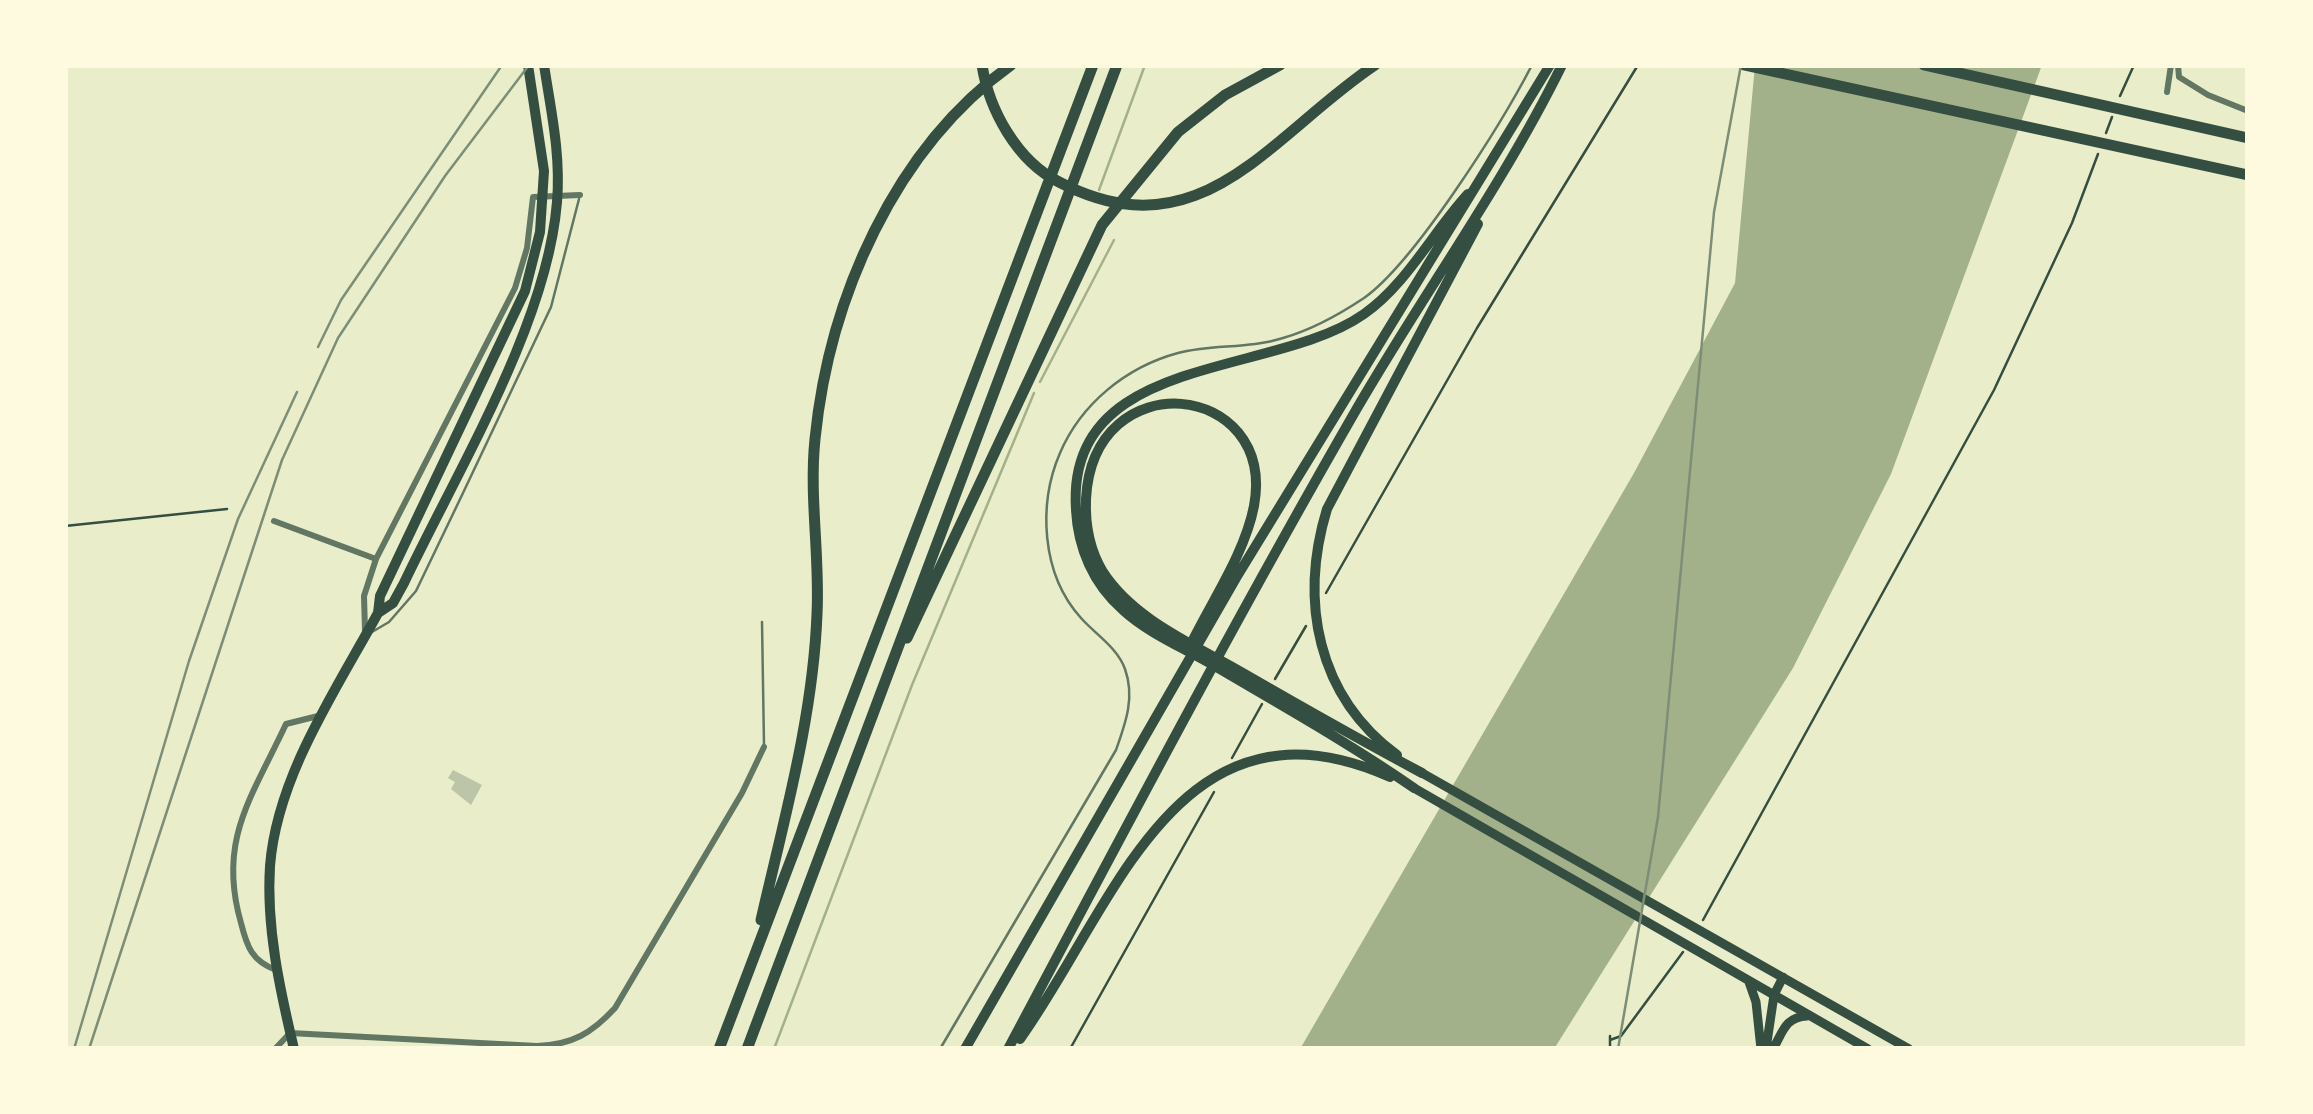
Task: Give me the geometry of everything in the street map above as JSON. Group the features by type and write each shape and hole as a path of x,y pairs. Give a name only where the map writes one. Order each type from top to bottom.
{"highway":[{"path":"982,65 990,99 1005,128 1046,176 1122,206 1160,204 1209,193 1245,172 1324,102 1375,65"},
{"path":"751,964 806,726 818,613 815,440 832,346 881,216 916,161 967,103 1011,65"},
{"path":"719,1049 1093,65"},
{"path":"746,1049 1117,65"},
{"path":"870,714 1102,224 1178,132 1225,95 1280,65"},
{"path":"1744,65 2248,175"},
{"path":"1924,65 2248,138"}],"main road":[{"path":"294,1049 270,914 270,864 293,778 378,612 390,576 526,291 540,232 544,170 528,65"},
{"path":"378,612 394,603 404,583 512,357 544,272 553,231 558,167 544,65"},
{"path":"965,1049 1236,578 1550,65"},
{"path":"1422,773 1390,749 1355,714 1329,674 1316,630 1312,596 1316,543 1344,477 1562,65"},
{"path":"1010,1049 1255,585 1370,387 1515,151"},
{"path":"1485,175 1394,286 1364,314 1302,346 1159,382 1107,418 1086,454 1077,486 1080,544 1097,580 1122,609 1422,773 1909,1049"},
{"path":"1141,746 1240,545 1254,507 1256,481 1243,439 1225,420 1203,407 1164,402 1128,415 1103,441 1090,470 1086,521 1094,555 1113,585 1169,635 1365,754 1414,788 1868,1049"},
{"path":"1010,1049 1136,850 1173,806 1229,770 1286,756 1347,762 1414,788"},
{"path":"1766,1049 1774,995 1783,977"},
{"path":"1747,980 1766,1049"},
{"path":"1766,1049 1784,1024 1796,1016 1810,1016"}],"street":[{"path":"2167,92 2175,65"},
{"path":"2175,65 2179,77 2190,86 2248,111"},
{"path":"366,635 362,614 371,570 515,288 527,248 533,197 580,196"},
{"path":"274,521 376,559"},
{"path":"278,971 261,965 248,949 233,891 230,856 235,832 286,724 323,715"},
{"path":"275,1049 290,1032 538,1046 562,1045 593,1031 615,1008 742,793 764,747"}],"lane":[{"path":"940,1049 1116,750 1128,713 1124,665 1078,615 1052,564 1046,536 1052,474 1080,417 1110,386 1144,366 1179,353 1281,339 1367,296 1441,208 1532,65"},
{"path":"366,635 406,606 432,557 551,307 580,196"},
{"path":"762,622 764,747"}],"path":[{"path":"1321,601 1477,328 1638,65"},
{"path":"2106,133 2134,65"},
{"path":"1701,922 1994,390 2072,223 2100,148"},
{"path":"65,526 227,509"},
{"path":"1228,765 1312,616"},
{"path":"1070,1049 1216,788"},
{"path":"1610,1049 1610,1038 1621,1036 1683,951"}],"shaded area":[{"path":"1755,65 2042,65 1891,474 1793,668 1554,1049 1300,1049 1634,473 1735,283"}],"building":[{"path":"453,770 482,785 471,805 451,789 455,782 448,778"}],"waterway":[{"path":"1099,190 1145,65"},
{"path":"1040,382 1114,240"},
{"path":"774,1049 912,685 1034,393"}],"railway":[{"path":"318,347 341,300 502,65"},
{"path":"89,1049 282,460 338,338 445,176 529,65"},
{"path":"1618,1049 1658,817 1714,212 1741,65"},
{"path":"74,1049 189,661 238,519 297,392"}]}
